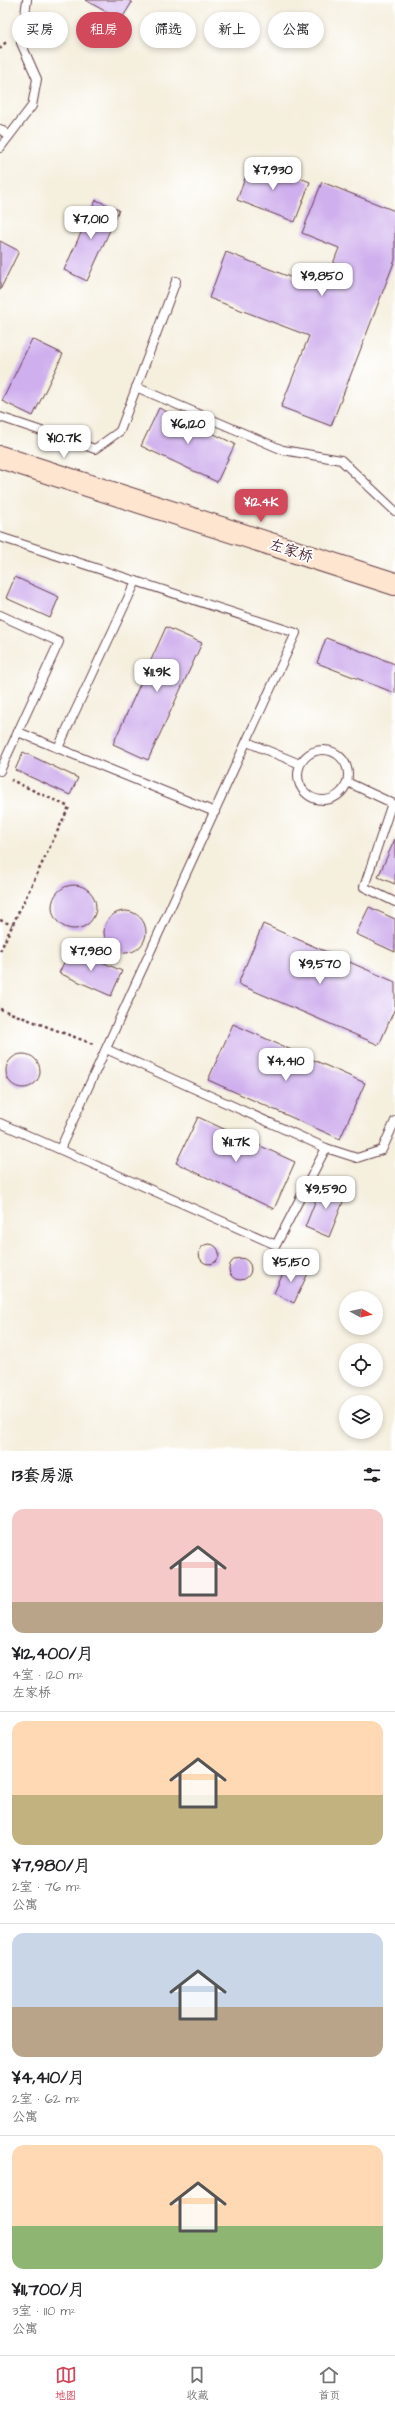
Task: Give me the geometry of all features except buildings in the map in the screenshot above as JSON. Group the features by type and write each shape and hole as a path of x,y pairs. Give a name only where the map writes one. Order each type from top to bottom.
{"main road":[{"name":"左家桥","path":"0,457 395,584"}],"lane":[{"path":"0,148 32,106 38,79 22,43 27,0"},
{"path":"0,129 9,136"},
{"path":"0,417 95,449 120,431 176,281"},
{"path":"136,387 283,450 341,460 395,511"},
{"path":"0,537 296,633 60,1149"},
{"path":"58,748 136,581"},
{"path":"0,615 59,642 0,771"},
{"path":"18,732 215,812"},
{"path":"247,742 300,764"},
{"path":"329,750 343,759 347,767 347,782 342,791 336,797 319,800 311,797 300,786 298,778 300,764 313,752 329,750"},
{"path":"347,782 393,799 364,887 395,902"},
{"path":"106,1049 326,1148 357,1158 382,1150 395,1121"},
{"path":"0,1123 276,1245 326,1148"}],"path":[{"path":"0,951 69,807 7,778"},
{"path":"0,920 12,925"},
{"path":"0,1009 106,1049"}]}
